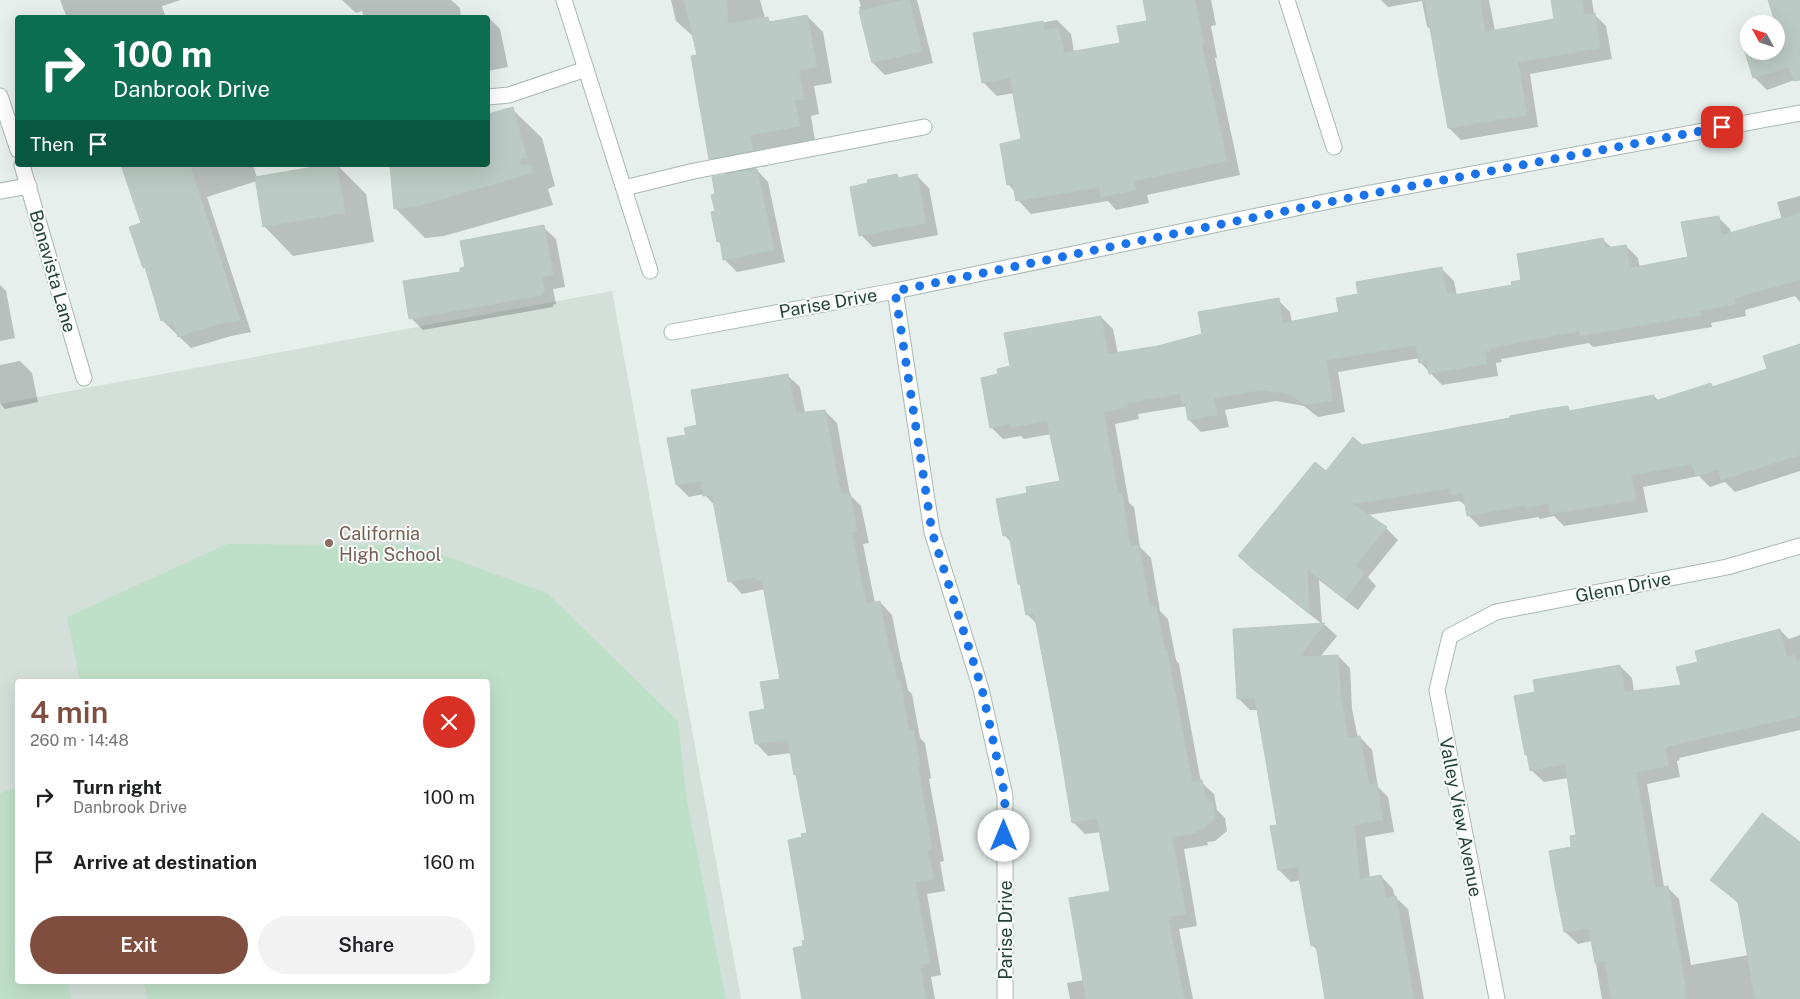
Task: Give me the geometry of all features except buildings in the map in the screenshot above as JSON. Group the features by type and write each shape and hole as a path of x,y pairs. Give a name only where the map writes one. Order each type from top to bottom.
{"street":[{"path":"564,0 650,271"},
{"path":"1287,0 1334,147"},
{"path":"490,97 509,95 586,69"},
{"path":"0,96 15,141"},
{"path":"895,291 1349,198 1800,113"},
{"path":"624,188 694,171 924,126"},
{"name":"Bonavista Lane","path":"23,167 84,378"},
{"path":"0,191 29,186"},
{"name":"Parise Drive","path":"672,332 895,291 932,532 982,689 1005,796 1005,999"},
{"name":"Glenn Drive","path":"1450,636 1496,612 1727,567 1800,546"},
{"name":"Valley View Avenue","path":"1450,636 1437,690 1496,999"}],"shaded area":[{"name":"California High School","path":"612,291 741,999 0,999 0,404"}],"green space":[{"path":"227,544 416,545 547,593 678,721 687,801 726,999 147,999 144,984 490,984 490,679 80,679 67,617"},
{"path":"15,789 15,984 68,984 71,999 0,999 0,793"}],"place":[{"name":"California High School","path":"329,543"}],"route":[{"path":"1004,836 1005,796 982,689 932,532 895,291 1349,198 1722,127"}]}
